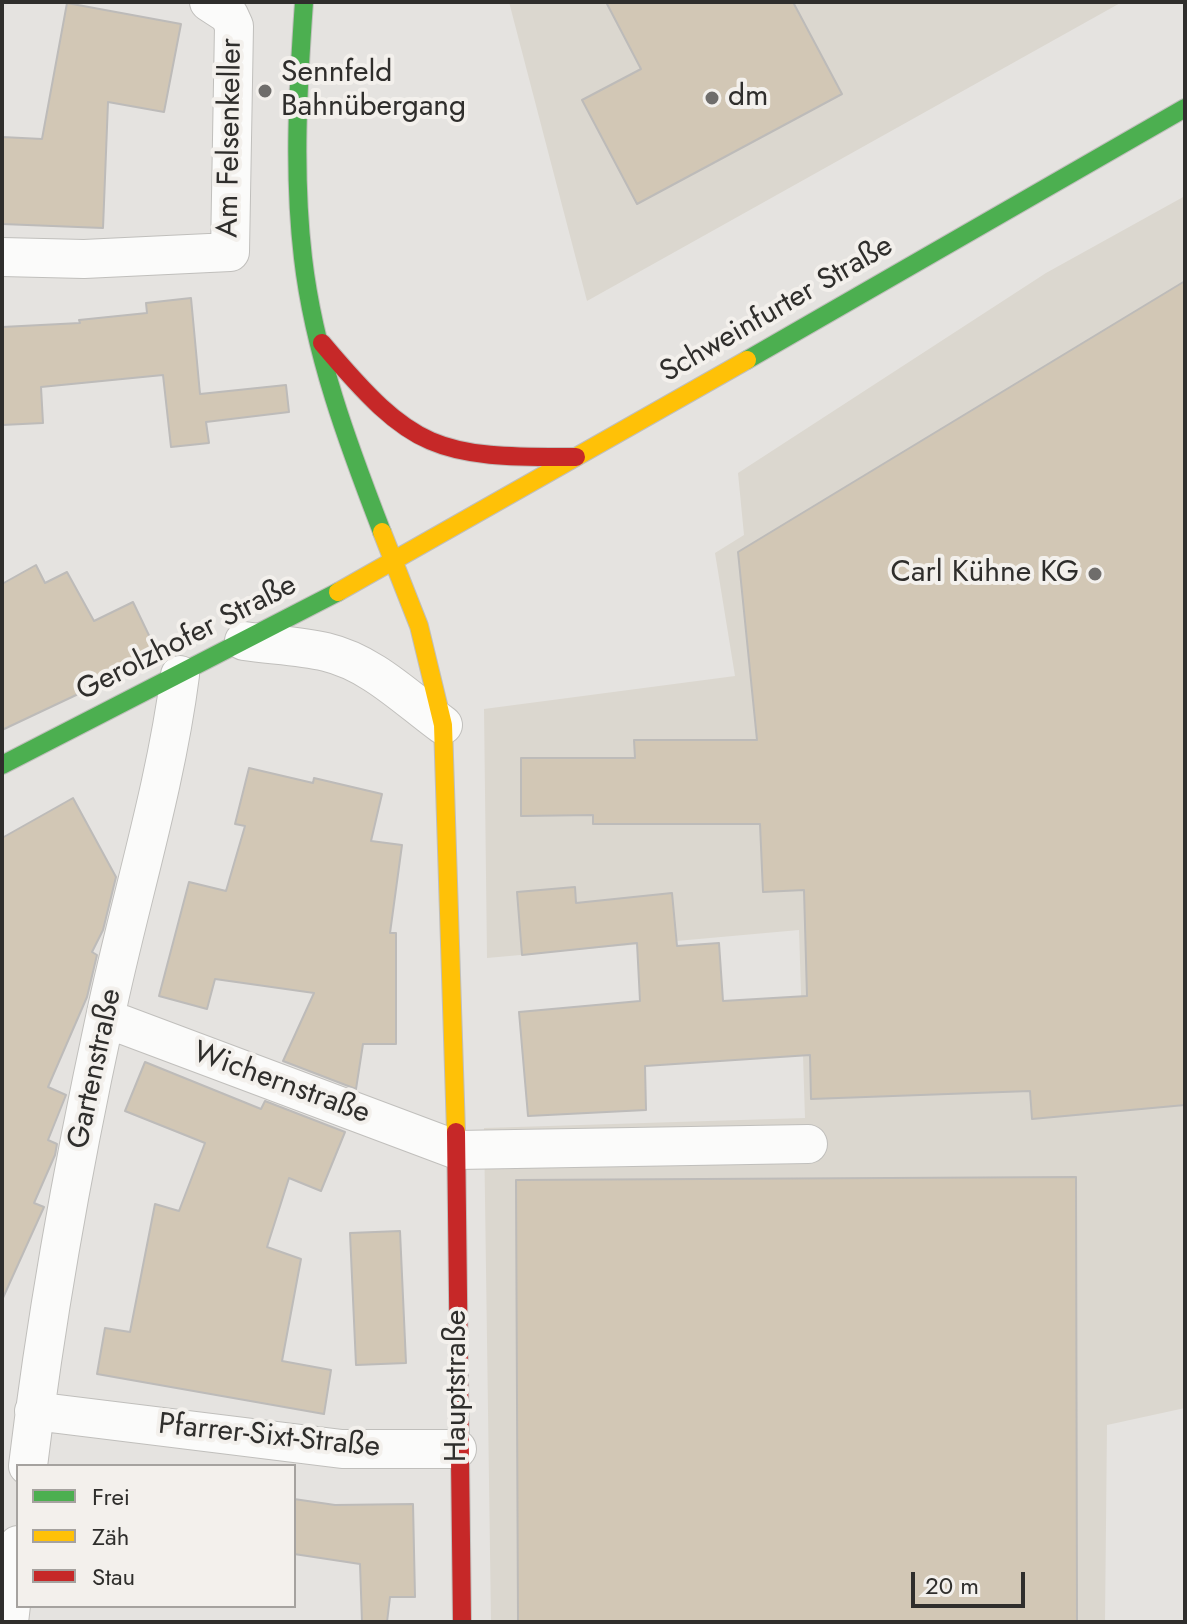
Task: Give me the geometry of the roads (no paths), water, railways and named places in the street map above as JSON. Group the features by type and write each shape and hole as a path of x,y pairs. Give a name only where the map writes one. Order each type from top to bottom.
{"main road":[{"name":"Hauptstraße","path":"304,2 296,108 299,196 303,257 318,339 342,429 419,626 443,725 457,1150 457,1449 462,1622"},
{"name":"Schweinfurter Straße","path":"396,562 1185,108"},
{"path":"318,339 384,411 429,443 478,455 578,457"},
{"name":"Gerolzhofer Straße","path":"2,765 396,562"}],"street":[{"name":"Am Felsenkeller","path":"2,257 84,259 230,252 234,26 229,15 209,2"},
{"path":"244,641 327,652 357,664 392,683 443,725"},
{"name":"Gartenstraße","path":"24,1438 105,1018 172,737 180,675"},
{"name":"Wichernstraße","path":"105,1018 457,1150"},
{"path":"457,1150 808,1144"},
{"name":"Pfarrer-Sixt-Straße","path":"24,1438 342,1449 457,1449"},
{"path":"8,1601 16,1556"}],"place":[{"name":"Sennfeld Bahnübergang","path":"265,91"},
{"name":"dm","path":"712,98"},
{"name":"Carl Kühne KG","path":"1095,574"}]}
